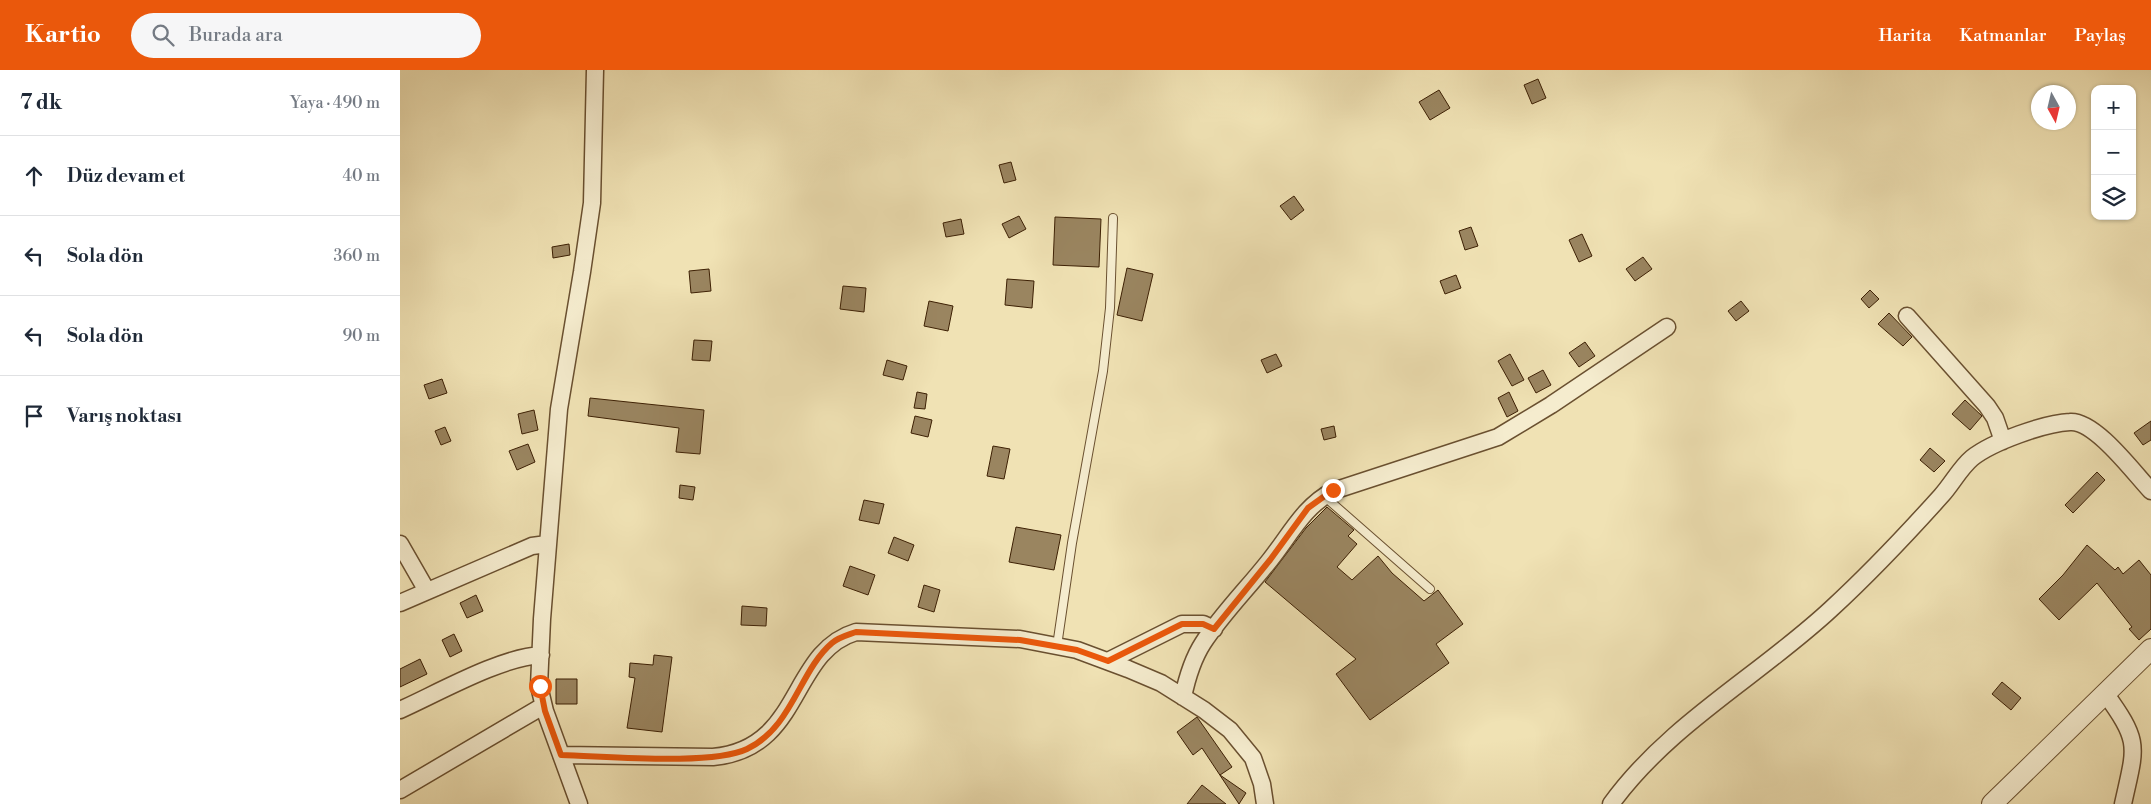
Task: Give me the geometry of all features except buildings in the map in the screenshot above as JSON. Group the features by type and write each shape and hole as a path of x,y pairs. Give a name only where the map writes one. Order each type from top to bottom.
{"street":[{"path":"579,804 543,706 540,686 547,544 559,409 591,212 595,70"},
{"path":"1907,316 1986,406 1995,418 2003,441"},
{"path":"1183,697 1191,664 1202,644 1270,560 1308,508 1333,490 1498,437 1551,405 1667,327"},
{"path":"1611,804 1639,770 1719,697 1807,630 1841,600 1942,495 1971,459 2003,441 2058,424 2077,422 2086,425 2098,435 2151,491"},
{"path":"400,544 428,591"},
{"path":"400,603 532,546 547,544"},
{"path":"1108,661 1182,624 1203,624 1214,629"},
{"path":"561,755 713,757 731,755 748,748 763,739 786,713 822,653 841,637 856,632 1020,640 1057,646 1108,661 1161,683 1221,722 1242,743 1253,758 1258,770 1265,804"},
{"path":"1992,804 2151,649"},
{"path":"400,710 522,657 541,655"},
{"path":"2105,693 2127,723 2133,739 2134,758 2123,804"},
{"path":"400,790 543,706"}],"lane":[{"path":"1057,646 1072,543 1103,371 1110,308 1113,218"},
{"path":"1324,496 1430,588"}],"route":[{"path":"540,686 542,702 561,755 677,758 731,755 763,739 786,713 822,653 832,642 856,632 1048,643 1077,650 1108,661 1182,624 1203,624 1214,629 1288,537 1308,508 1333,490"}]}
